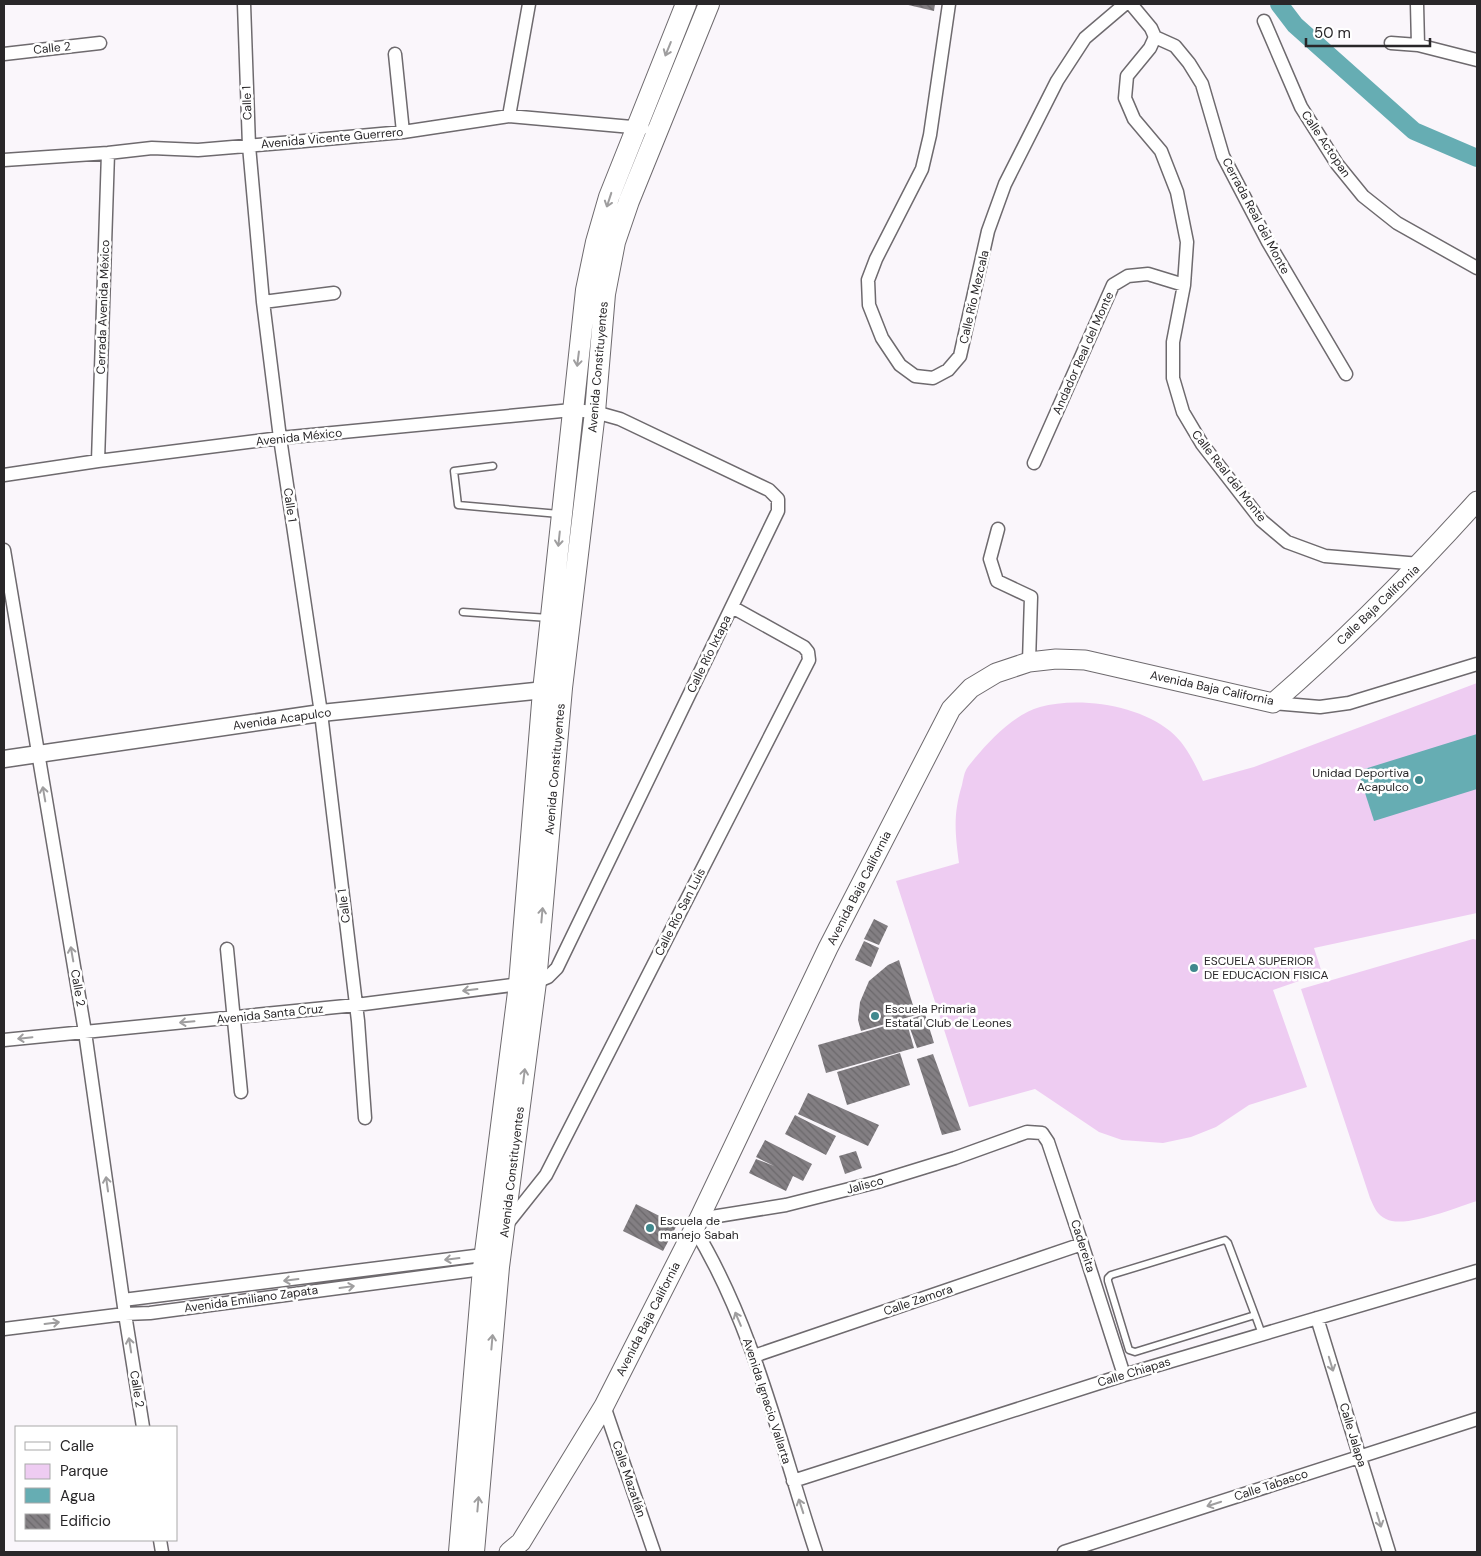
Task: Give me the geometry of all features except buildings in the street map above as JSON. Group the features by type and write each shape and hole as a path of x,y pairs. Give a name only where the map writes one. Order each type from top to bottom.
{"main road":[{"name":"Avenida Constituyentes","path":"460,1552 493,1251 527,983 553,689 572,515 572,410 586,290 596,242 609,197 686,4"},
{"name":"Avenida Constituyentes","path":"572,515 595,412 605,294 615,242 629,201 709,4"},
{"name":"Calle Baja California","path":"1273,703 1306,675 1420,564 1477,501"},
{"name":"Avenida Baja California","path":"509,1552 522,1542 604,1406 697,1223 828,948 951,709 971,688 996,673 1029,662 1056,659 1085,660 1273,703"},
{"name":"Avenida Constituyentes","path":"474,1552 493,1251"},
{"path":"460,1552 474,1552"}],"street":[{"name":"Calle 1","path":"244,4 249,146 263,302 280,438 321,713 356,1005 365,1118"},
{"path":"509,116 529,4"},
{"name":"Calle Río Mezcala","path":"949,4 930,135 922,169 876,259 868,280 869,305 882,338 895,358 900,365 915,376 933,378 948,370 960,356 991,224 1005,184 1057,81 1085,38 1125,4"},
{"path":"1131,4 1151,28 1155,37"},
{"path":"1417,4 1418,45"},
{"name":"Calle Actopan","path":"1264,21 1301,107 1337,164 1363,196 1397,223 1477,268"},
{"name":"Calle Real del Monte","path":"1155,37 1150,48 1127,76 1125,98 1134,119 1161,151 1177,192 1187,242 1184,285 1172,342 1173,378 1183,412 1202,444 1261,520 1287,542 1325,556 1420,564"},
{"name":"Cerrada Real del Monte","path":"1155,37 1175,46 1190,63 1202,84 1223,156 1268,242 1346,374"},
{"path":"1391,42 1418,45 1477,60"},
{"name":"Calle 2","path":"4,54 100,43"},
{"path":"395,54 403,132"},
{"name":"Avenida Vicente Guerrero","path":"4,160 152,148 198,150 249,146 403,132 509,116 659,129"},
{"name":"Cerrada Avenida México","path":"98,461 108,153"},
{"name":"Andador Real del Monte","path":"1034,463 1113,285 1128,276 1148,274 1184,285"},
{"path":"263,302 334,293"},
{"name":"Avenida México","path":"4,475 280,438 572,410 595,412"},
{"name":"Calle Río Ixtapa","path":"527,983 548,977 557,968 778,511 778,499 769,490 638,427 620,419 595,412"},
{"path":"998,529 990,559 998,581 1031,597 1029,662"},
{"name":"Calle 2","path":"4,550 9,615 38,753 86,1032 125,1314 143,1426"},
{"name":"Calle Río San Luis","path":"493,1251 546,1175 809,660 808,652 804,647 732,607"},
{"name":"Avenida Baja California","path":"1273,703 1320,707 1349,703 1477,664"},
{"name":"Avenida Acapulco","path":"4,759 321,713 553,689"},
{"path":"227,949 241,1092"},
{"name":"Avenida Santa Cruz","path":"4,1040 356,1005 527,983"},
{"name":"Jalisco","path":"697,1223 786,1205 878,1182 955,1158 1027,1132"},
{"name":"Cadereita","path":"1027,1132 1042,1134 1048,1142 1124,1375"},
{"name":"Avenida Ignacio Vallarta","path":"697,1223 754,1356 816,1552"},
{"name":"Calle Zamora","path":"754,1356 1082,1244"},
{"name":"Avenida Emiliano Zapata","path":"123,1300 493,1251"},
{"name":"Avenida Emiliano Zapata","path":"4,1329 125,1314 150,1313 493,1251"},
{"name":"Calle Chiapas","path":"793,1482 1124,1375 1477,1271"},
{"name":"Calle Jalapa","path":"1317,1318 1389,1552"},
{"name":"Calle Mazatlán","path":"604,1406 654,1552"},
{"name":"Calle Tabasco","path":"1064,1552 1477,1419"}],"lane":[{"path":"493,466 454,470 458,505 572,515"},
{"path":"464,612 561,619"},
{"path":"1256,1315 1136,1352 1129,1350 1108,1278 1111,1275 1225,1240 1228,1243 1256,1315 1262,1334"}],"green space":[{"path":"1477,683 1477,913 1314,948 1322,973 1273,990 1307,1087 1249,1105 1216,1127 1191,1137 1163,1143 1122,1140 1099,1132 1035,1089 969,1107 896,881 959,863 956,815 965,773 981,751 1004,728 1031,710 1055,704 1072,702 1090,703 1125,709 1157,722 1176,736 1190,754 1203,781 1254,767"},
{"path":"1473,939 1477,940 1477,1201 1418,1219 1395,1221 1386,1219 1374,1208 1370,1198 1301,989"}],"water":[{"name":"Unidad Deportiva Acapulco","path":"1477,734 1477,789 1374,821 1358,771"}],"waterway":[{"path":"1279,4 1295,25 1414,131 1477,158"}],"place":[{"name":"Unidad Deportiva Acapulco","path":"1419,780"},
{"name":"ESCUELA SUPERIOR DE EDUCACION FISICA","path":"1194,968"},
{"name":"Escuela Primaria Estatal Club de Leones","path":"875,1016"},
{"name":"Escuela de manejo Sabah","path":"650,1228"}]}
